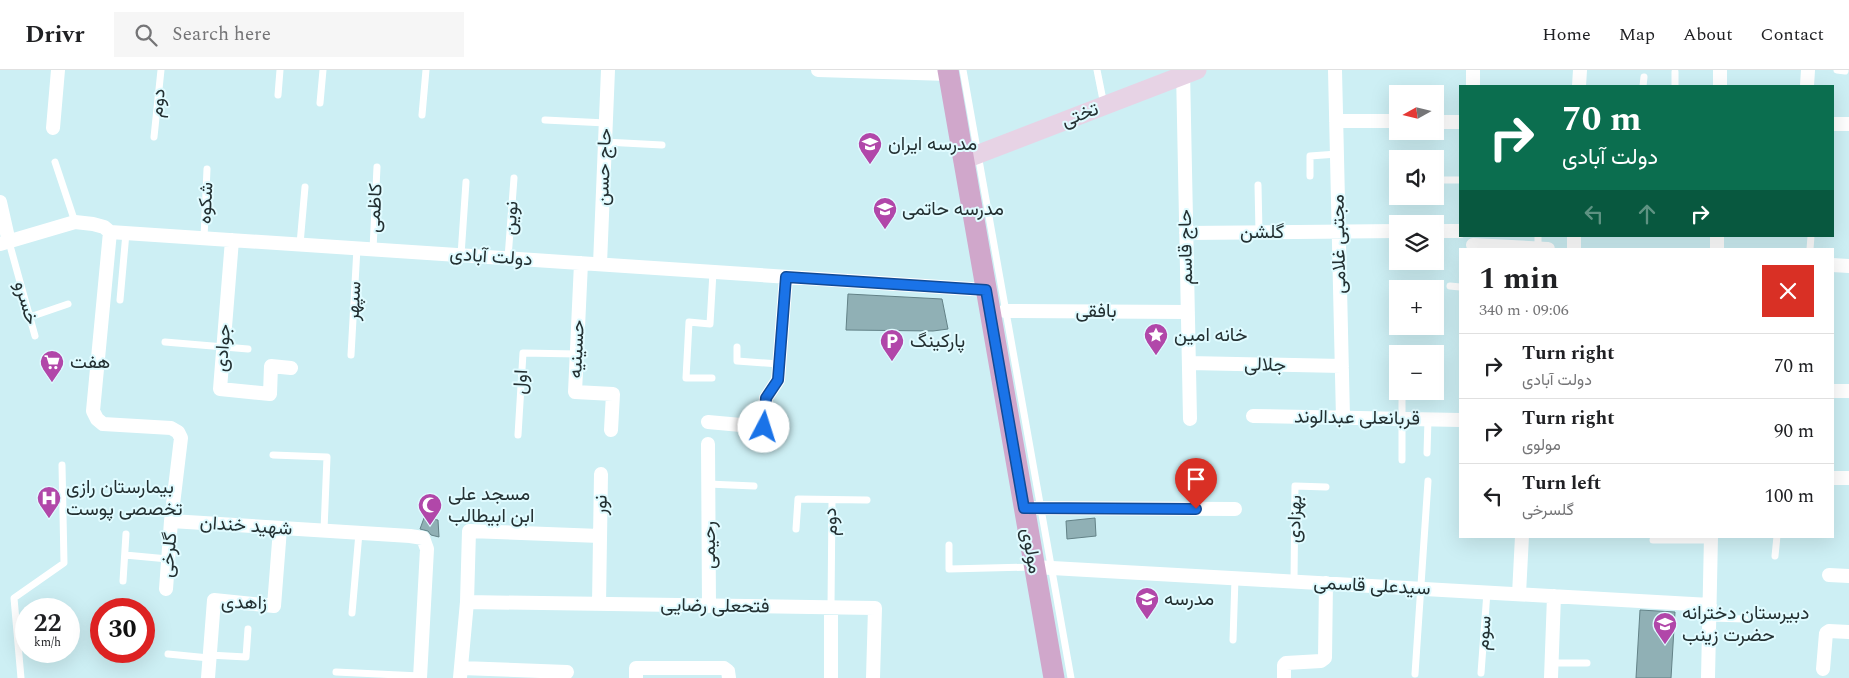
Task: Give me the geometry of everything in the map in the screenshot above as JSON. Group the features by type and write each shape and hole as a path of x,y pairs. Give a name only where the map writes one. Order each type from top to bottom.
{"main road":[{"name":"مولوی","path":"953,71 971,157 986,290 1032,508 1042,567 1054,678"},
{"name":"تختی","path":"971,157 1188,72"}],"street":[{"path":"53,128 58,70"},
{"name":"حاج حسن","path":"600,264 608,70"},
{"path":"818,70 953,71"},
{"name":"مجتبی غلامی","path":"1335,70 1343,418"},
{"path":"1472,70 1473,85"},
{"path":"1579,85 1580,70"},
{"path":"1720,70 1720,85"},
{"path":"1807,85 1808,70"},
{"name":"حاج قاسم","path":"1188,72 1186,232 1190,419"},
{"path":"1336,121 1389,122"},
{"path":"1444,122 1459,122"},
{"path":"1834,124 1849,124"},
{"path":"0,202 4,243"},
{"name":"دولت آبادی","path":"4,243 75,222 93,224 110,232 986,290"},
{"name":"گلشن","path":"1186,232 1389,231"},
{"path":"1444,231 1459,231"},
{"name":"شهید خندان","path":"110,232 93,410 97,420 104,424 171,428 178,432 181,438 171,521 419,536 423,538 427,549 420,677"},
{"name":"جوادی","path":"232,240 220,389 270,394 271,366 291,368"},
{"path":"1473,243 1538,248"},
{"name":"حسینیه","path":"581,263 575,392 613,394 611,430"},
{"path":"1834,265 1849,266"},
{"path":"708,422 764,427 766,398 778,380 786,277"},
{"name":"بافقی","path":"1005,311 1188,312"},
{"name":"جلالی","path":"1188,363 1342,366"},
{"path":"1834,391 1849,391"},
{"name":"قربانعلی عبدالوند","path":"1253,416 1459,420"},
{"name":"رحیمی","path":"708,444 709,606"},
{"name":"نور","path":"600,536 601,474"},
{"path":"1834,478 1849,478"},
{"path":"1032,508 1235,509"},
{"name":"گلرخی","path":"166,589 171,521"},
{"name":"زاهدی","path":"208,678 214,600 274,606 280,529"},
{"path":"567,672 460,673 467,602 469,531 600,536 599,604"},
{"path":"1520,594 1522,538"},
{"path":"1708,678 1711,538"},
{"name":"سیدعلی قاسمی","path":"1042,567 1554,596 1710,611"},
{"path":"1829,575 1849,576"},
{"path":"1284,678 1284,665 1286,663 1321,661 1325,658 1326,583"},
{"path":"1551,678 1554,596"},
{"name":"فتحعلی رضایی","path":"467,602 875,608 873,678"},
{"path":"831,607 831,678"},
{"path":"1824,669 1826,633 1829,631 1849,632"},
{"path":"636,678 636,668 724,668 728,671 728,678"}],"lane":[{"name":"دوم","path":"154,137 161,70"},
{"path":"278,95 280,70"},
{"path":"320,103 323,70"},
{"path":"422,115 426,70"},
{"path":"1098,70 1104,106"},
{"path":"1837,70 1845,71"},
{"path":"1675,72 1675,85"},
{"path":"1643,85 1644,77"},
{"path":"545,120 606,123"},
{"path":"605,142 662,145"},
{"path":"1310,176 1310,156 1337,154"},
{"path":"971,157 1005,311 1032,508"},
{"path":"55,162 75,222"},
{"name":"کاظمی","path":"373,249 377,167"},
{"name":"شکوه","path":"204,238 207,169"},
{"name":"نوین","path":"508,258 514,178"},
{"path":"1444,180 1459,180"},
{"path":"461,255 466,182"},
{"path":"1258,184 1259,232"},
{"path":"300,244 305,187"},
{"path":"120,300 126,233"},
{"name":"خسرو","path":"4,243 35,336"},
{"name":"سپهر","path":"352,355 357,248"},
{"path":"712,272 710,324 689,322 686,378 712,378"},
{"path":"1450,286 1459,287"},
{"path":"30,317 68,304"},
{"path":"164,342 248,349"},
{"path":"737,348 737,361 779,364"},
{"name":"اول","path":"518,435 523,353 577,354"},
{"path":"1402,400 1402,460"},
{"path":"1427,452 1428,419"},
{"path":"273,454 327,457 324,530"},
{"path":"21,678 14,598 64,563 62,465"},
{"path":"1415,674 1428,481"},
{"path":"708,484 754,486"},
{"name":"بهزادی","path":"1294,582 1295,486 1326,487"},
{"name":"دوم","path":"796,529 798,499 832,500 831,607"},
{"path":"832,500 867,500"},
{"path":"352,613 359,533"},
{"path":"123,581 126,534"},
{"path":"1653,540 1711,538"},
{"path":"1775,556 1777,538"},
{"path":"949,545 949,569 1042,567 1070,678"},
{"path":"125,555 168,559"},
{"path":"1233,640 1235,578"},
{"name":"سوم","path":"1481,673 1487,592"},
{"path":"1710,611 1745,619"},
{"path":"168,654 246,657 248,630"},
{"path":"1552,663 1587,663"},
{"path":"336,672 420,677"}],"building":[{"path":"848,294 942,299 948,329 933,331 846,330"},
{"name":"مسجد علی ابن ابیطالب","path":"424,518 438,520 439,537 420,529"},
{"path":"1095,518 1096,536 1067,539 1066,521"},
{"path":"1640,610 1675,612 1671,678 1636,678"}],"place":[{"name":"مدرسه ایران","path":"870,165"},
{"name":"مدرسه حاتمی","path":"885,230"},
{"name":"خانه امین","path":"1156,356"},
{"name":"پارکینگ","path":"892,362"},
{"name":"هفت","path":"52,383"},
{"name":"بیمارستان رازی تخصصی پوست","path":"49,519"},
{"name":"مسجد علی ابن ابیطالب","path":"430,526"},
{"name":"مدرسه","path":"1147,620"},
{"name":"دبیرستان دخترانه حضرت زینب","path":"1665,645"}],"route":[{"path":"764,427 766,398 778,380 786,277 986,290 1024,508 1196,509"}]}
